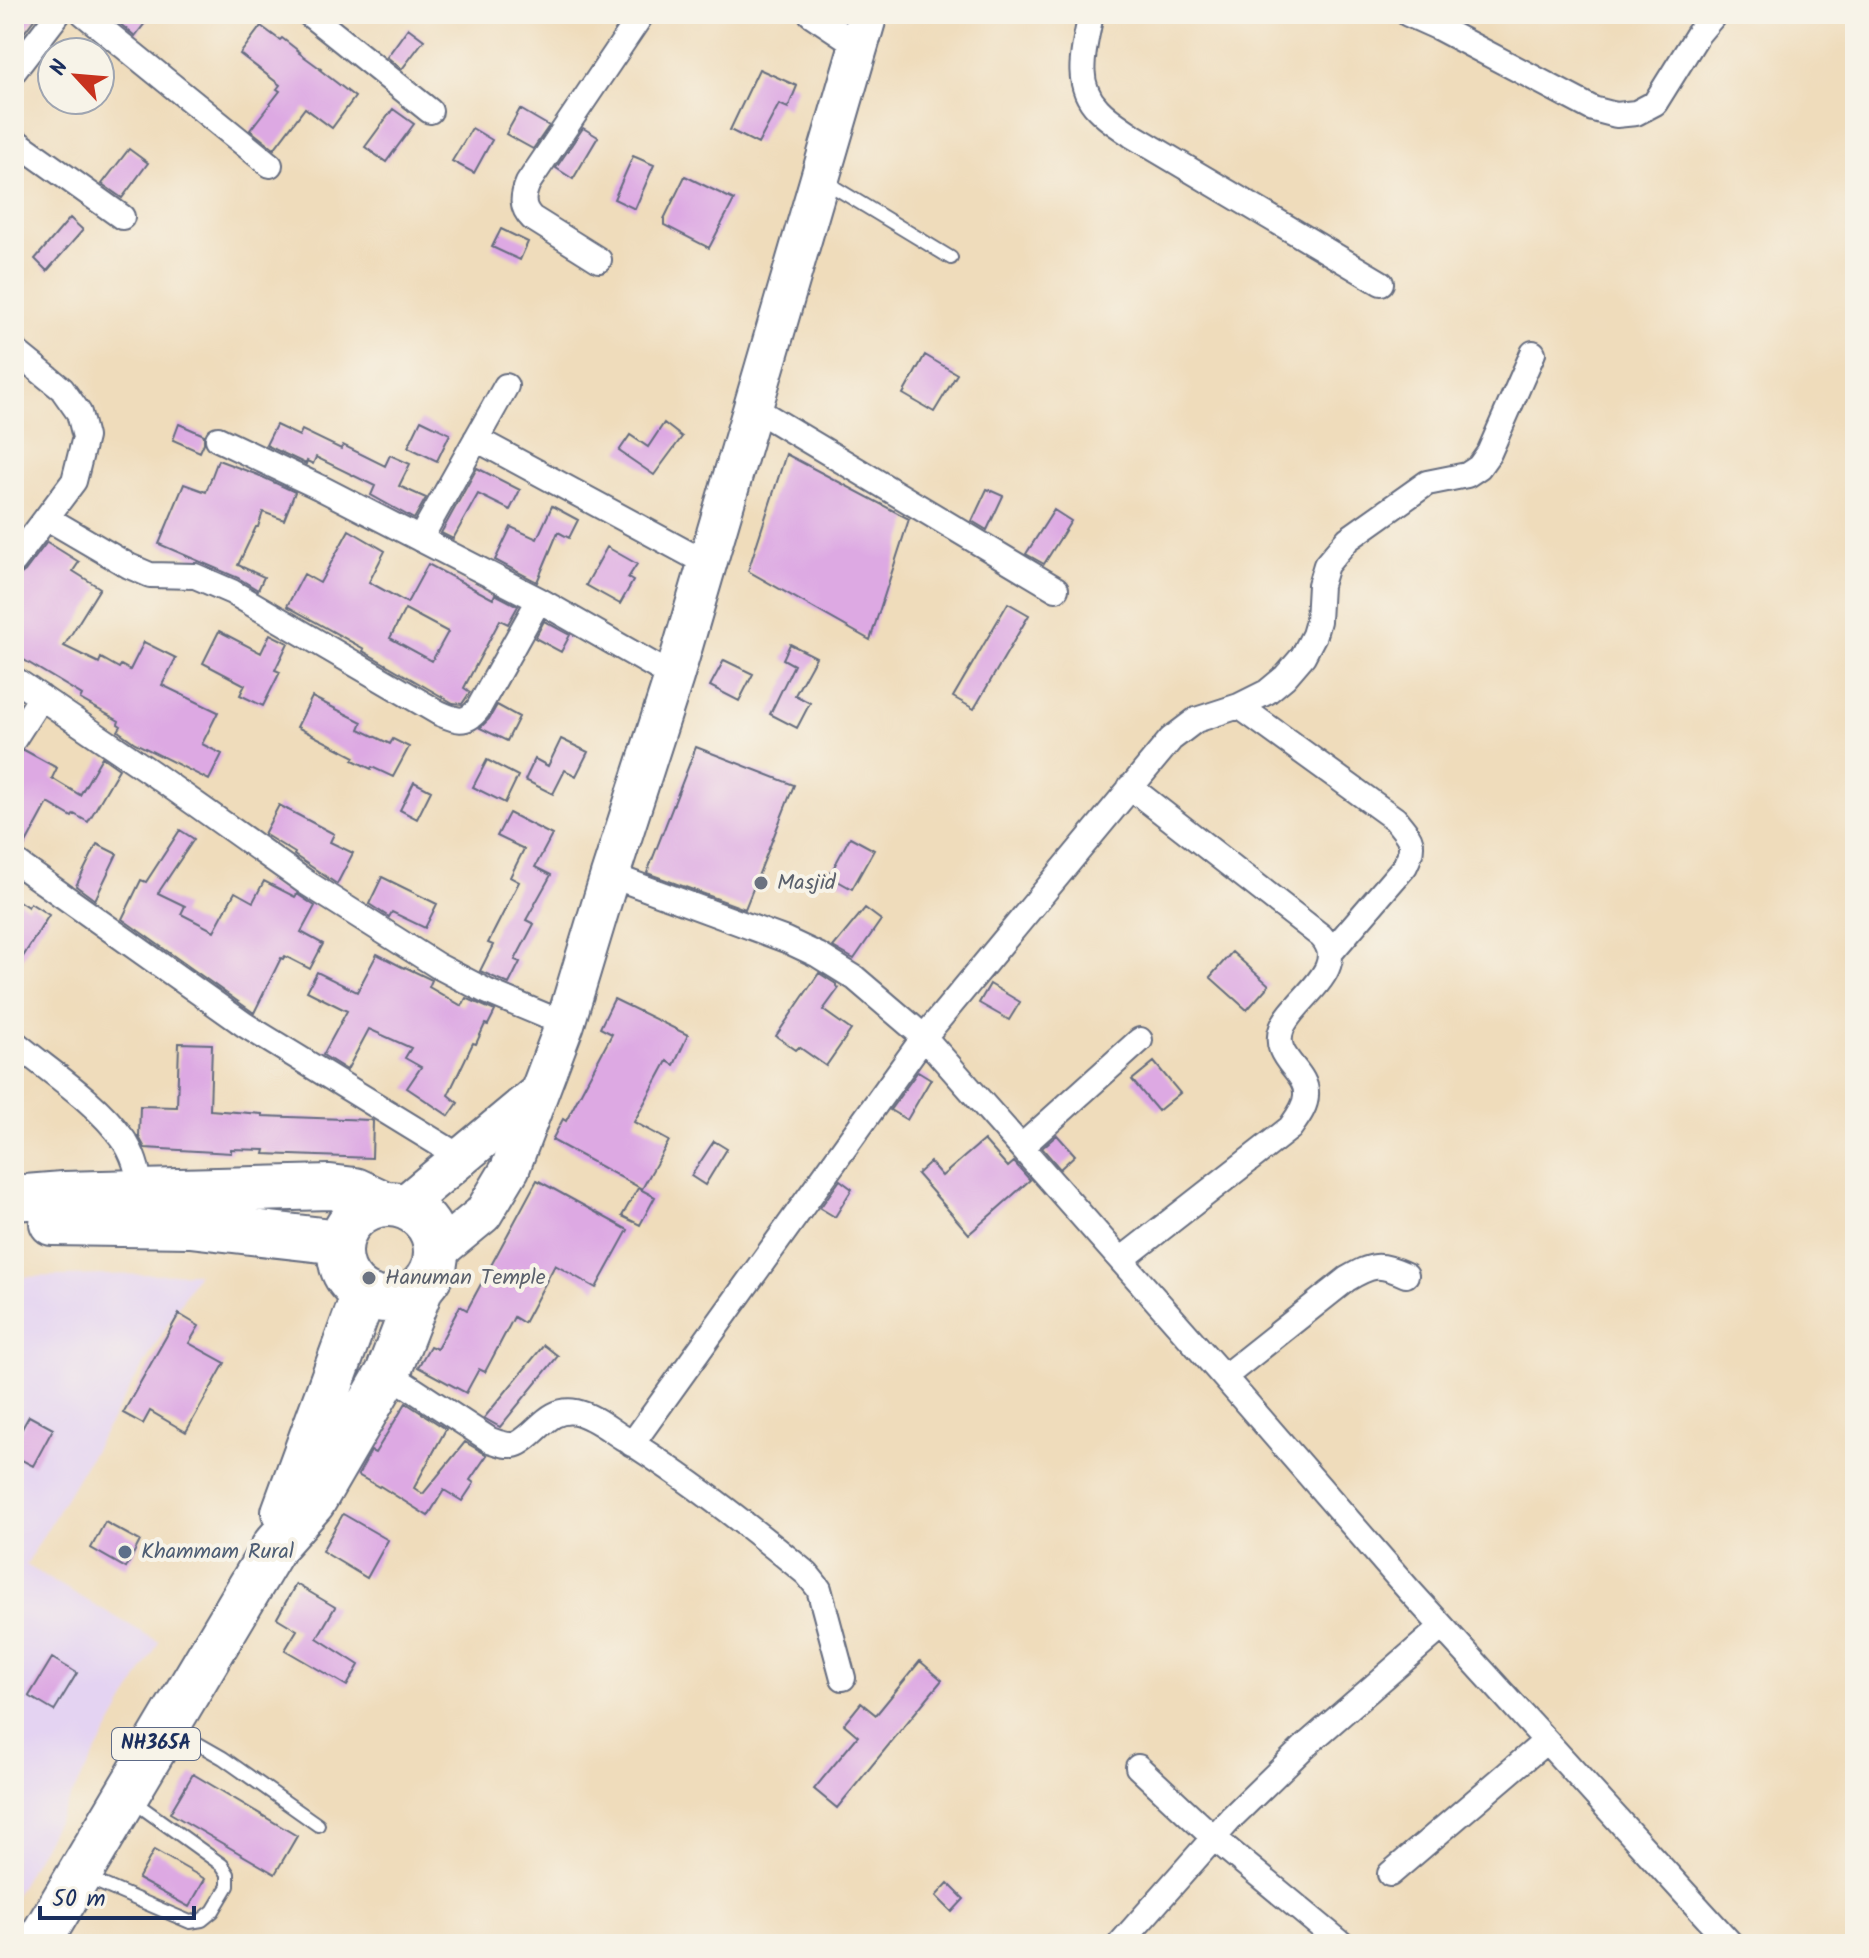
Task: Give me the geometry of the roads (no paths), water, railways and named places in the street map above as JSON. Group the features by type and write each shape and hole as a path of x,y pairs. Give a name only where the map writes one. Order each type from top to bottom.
{"highway":[{"path":"14,1198 330,1187 355,1190 393,1204 421,1215 433,1232 429,1270 403,1299 383,1301 364,1294 349,1281 340,1262 340,1242 349,1223 364,1209 393,1204"},
{"path":"14,1226 55,1223 190,1225 340,1242"},
{"name":"NH365A","path":"38,1944 275,1545 313,1502 388,1373 429,1270"},
{"name":"NH365A","path":"275,1545 287,1501 364,1294"}],"main road":[{"path":"429,1270 483,1214 510,1169 565,1024 674,677 863,30"},
{"path":"393,1204 462,1158 541,1090"}],"street":[{"path":"14,71 58,14"},
{"path":"84,14 270,165"},
{"path":"309,14 430,111"},
{"path":"599,260 532,218 523,203 524,194 528,183 642,14"},
{"path":"811,14 863,30"},
{"path":"1091,14 1081,65 1086,91 1097,109 1133,136 1381,283"},
{"path":"1408,14 1440,20 1593,109 1616,115 1636,113 1655,103 1698,34 1715,14"},
{"path":"14,140 122,217"},
{"path":"14,350 62,389 79,413 85,437 74,481 14,561"},
{"path":"632,1444 924,1037 1130,787 1171,739 1196,720 1239,706 1267,692 1285,677 1303,656 1314,635 1320,585 1326,565 1348,539 1427,483 1467,475 1479,467 1489,453 1533,353"},
{"path":"420,539 506,386"},
{"path":"752,407 1056,589"},
{"path":"218,439 539,600 674,677"},
{"path":"476,439 706,563"},
{"path":"47,518 150,575 195,576 232,592 456,721 466,720 478,709 539,600"},
{"path":"14,679 307,883 438,966 486,991 565,1024"},
{"path":"14,739 41,697"},
{"path":"1239,706 1395,819 1411,842 1412,853 1405,866 1331,952"},
{"path":"1121,1260 1290,1128 1302,1111 1305,1085 1283,1052 1280,1035 1283,1024 1331,962 1328,943 1321,936 1130,787"},
{"path":"14,861 245,1025 462,1158"},
{"path":"610,875 786,940 818,955 855,978 924,1037 1442,1627 1731,1944"},
{"path":"1021,1147 1140,1040"},
{"path":"14,1042 101,1112 125,1141 138,1172 141,1192"},
{"path":"1224,1377 1361,1271 1374,1266 1387,1267 1406,1275"},
{"path":"388,1373 502,1445 517,1444 544,1421 566,1412 588,1416 632,1444 691,1484 807,1574 819,1589 843,1678"},
{"path":"1120,1944 1232,1817 1304,1747 1442,1627"},
{"path":"1390,1874 1546,1741"},
{"path":"1138,1767 1214,1838 1342,1944"}],"lane":[{"path":"820,178 951,258"},
{"path":"167,1726 223,1758 318,1825"},
{"path":"79,1875 190,1922 202,1920 213,1911 228,1886 228,1874 222,1865 125,1796"}],"place":[{"name":"Masjid","path":"761,883"},
{"name":"Hanuman Temple","path":"369,1278"},
{"name":"Khammam Rural","path":"125,1552"}]}
